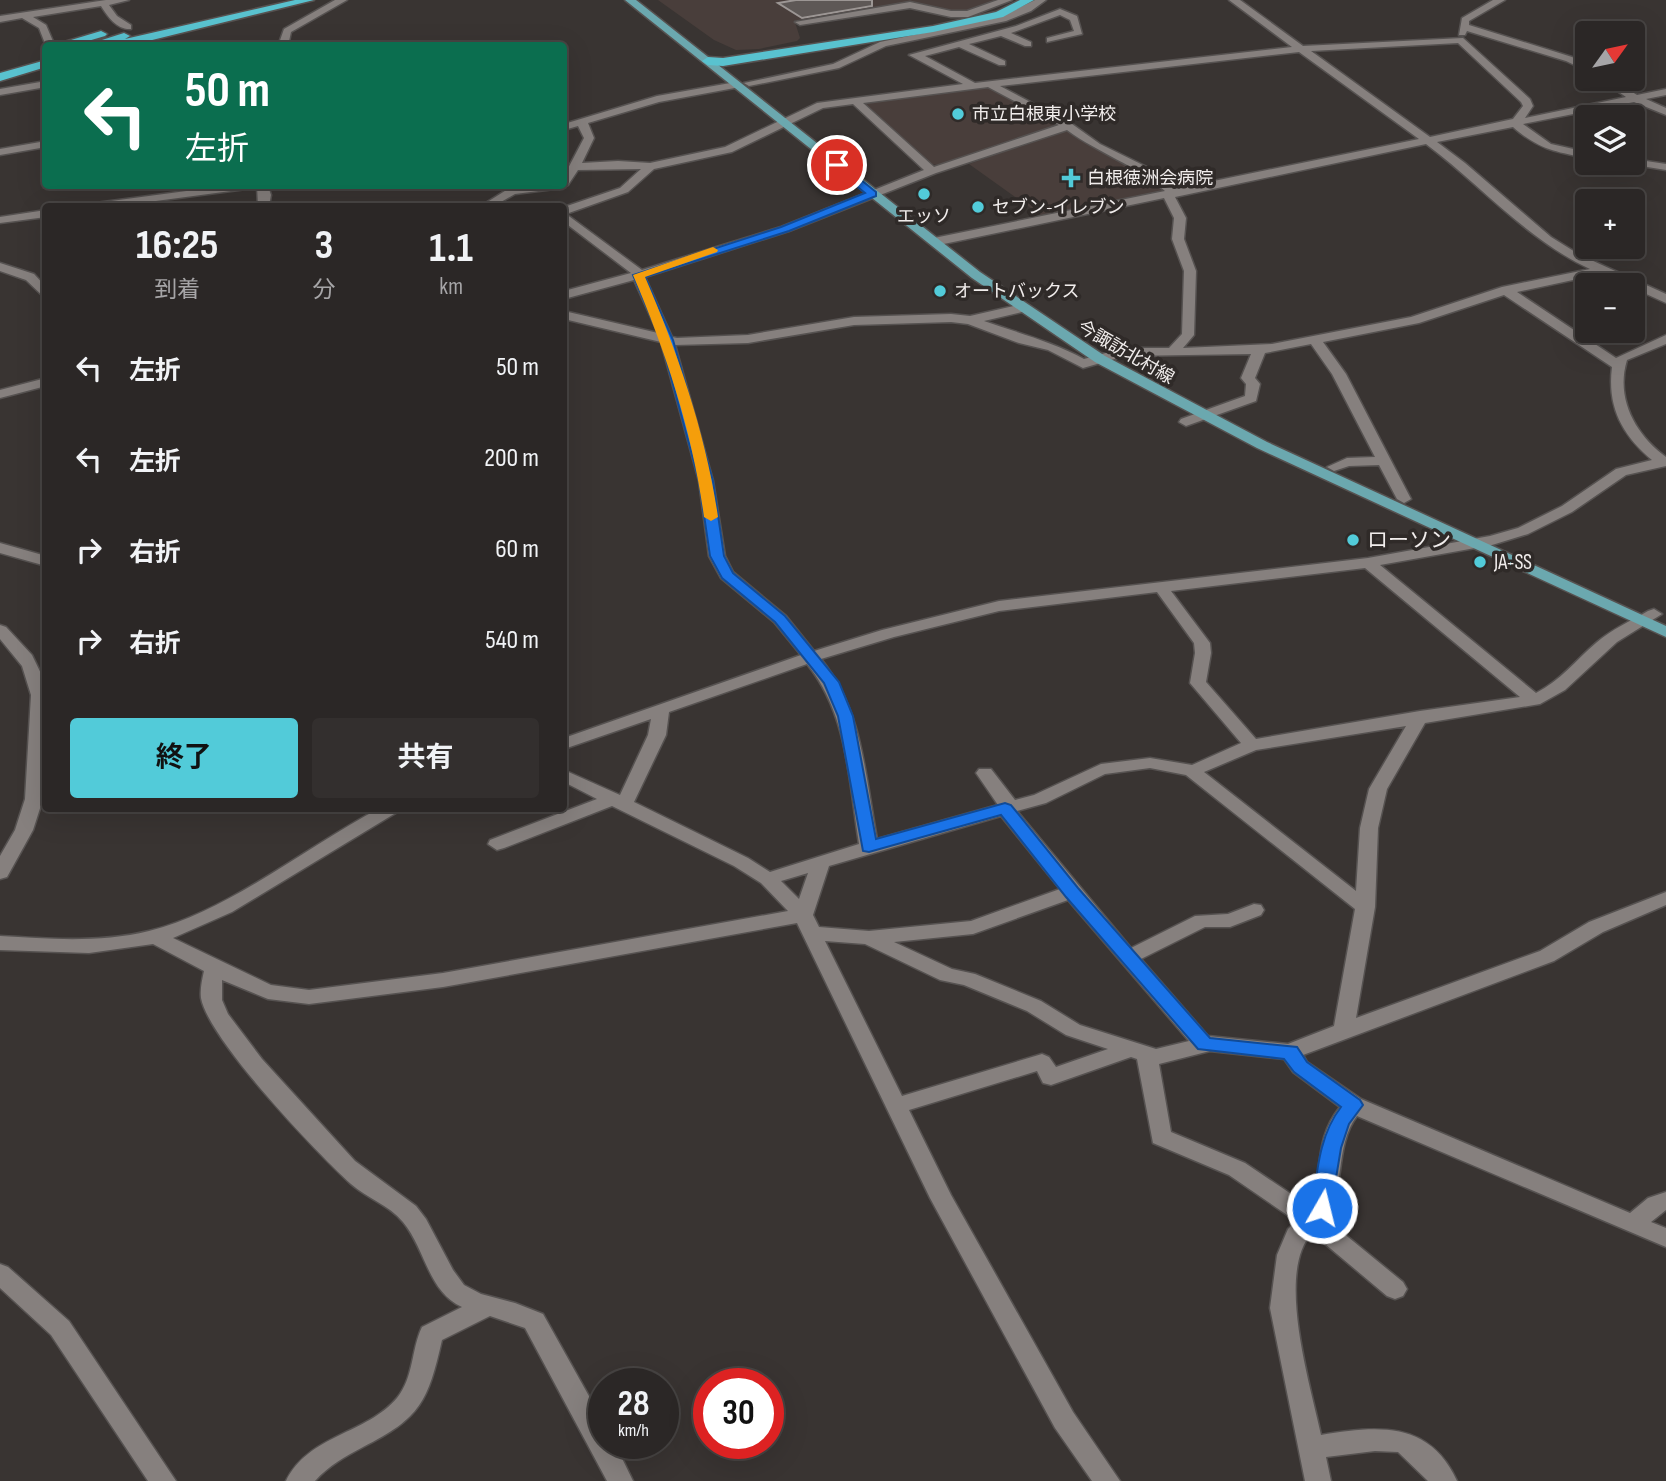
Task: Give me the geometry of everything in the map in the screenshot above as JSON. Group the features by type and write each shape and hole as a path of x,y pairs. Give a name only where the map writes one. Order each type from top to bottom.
{"highway":[{"path":"106,42 284,0"},
{"path":"115,42 294,0"},
{"path":"128,42 309,0"},
{"path":"716,60 965,19 992,13 1019,0"},
{"path":"716,60 933,29 999,15 1029,0"},
{"path":"71,42 141,24"},
{"path":"0,73 42,56"}],"main road":[{"name":"今諏訪北村線","path":"630,0 716,60"},
{"name":"今諏訪北村線","path":"646,0 743,84 1022,308 1209,413 1474,544 1654,618"},
{"name":"今諏訪北村線","path":"941,241 1106,357"},
{"name":"今諏訪北村線","path":"1209,413 1492,540 1654,618 1666,632"}],"street":[{"path":"0,19 124,0"},
{"path":"284,42 287,31 342,0"},
{"path":"800,22 910,5 951,14 968,14 1007,0"},
{"path":"567,126 657,99 836,66 894,41 1003,19 1028,9 1041,0"},
{"path":"1234,0 1478,178 1546,240 1603,270 1662,294"},
{"path":"1460,40 1465,20 1500,0"},
{"path":"104,4 114,18 128,27"},
{"path":"915,56 1002,33 1060,12 1074,18 1079,32 1050,40"},
{"path":"25,16 44,27 49,42"},
{"path":"1465,27 1575,62"},
{"path":"1002,33 1028,44"},
{"path":"575,167 618,164 650,166 728,150 821,106 1159,63 1301,50 1460,40 1527,101 1528,106 1518,118 1533,139 1548,147 1575,153"},
{"path":"894,41 915,56 951,72 974,87"},
{"path":"960,44 1002,63"},
{"path":"0,92 42,85"},
{"path":"991,85 1068,126 1096,146 1152,173 1170,195 1180,218 1178,239 1190,271 1188,335 1172,352"},
{"path":"1624,91 1666,112"},
{"path":"941,241 1666,92"},
{"path":"857,103 932,171"},
{"path":"567,177 589,138 583,122"},
{"path":"567,294 785,229 932,171 961,164 1068,126"},
{"path":"0,152 42,145"},
{"path":"1645,164 1666,167"},
{"path":"567,210 624,190 650,166"},
{"path":"116,203 208,189"},
{"path":"492,203 512,191 528,189"},
{"path":"549,198 557,189"},
{"path":"0,220 42,215"},
{"path":"567,219 635,268 667,340 706,481 717,556 727,575 780,619 831,682 846,716 869,847"},
{"path":"0,267 30,277 42,290"},
{"path":"567,316 667,340 714,342 854,321 942,318 970,320 1024,340 1053,347 1083,364 1124,352 1260,349 1414,320 1506,290 1603,270"},
{"path":"1506,290 1618,365"},
{"path":"970,320 1022,308"},
{"path":"1314,339 1339,374 1404,499"},
{"path":"1664,462 1633,438 1622,417 1618,365 1622,358 1666,339"},
{"path":"1186,422 1251,398 1253,384 1248,378 1260,349"},
{"path":"0,394 42,383"},
{"path":"1334,467 1347,462 1383,461"},
{"path":"567,743 860,639 976,610 1160,586 1368,564 1492,540 1523,531 1567,509 1621,472 1664,462"},
{"path":"0,548 42,560"},
{"path":"1368,564 1534,700"},
{"path":"1160,586 1202,643 1206,653 1197,675 1198,683 1252,745"},
{"path":"1192,771 1252,745 1420,716 1534,700 1568,682 1611,639 1654,618"},
{"path":"0,873 24,830 34,799 40,695 37,678 27,656 1,632"},
{"path":"497,844 618,802 657,735 662,710"},
{"path":"1344,1030 1366,907 1369,828 1378,789 1420,716"},
{"path":"768,879 869,847 1040,799 1101,769 1150,763 1182,766 1192,771 1366,907"},
{"path":"985,773 1072,892 1204,1045"},
{"path":"567,776 741,862 768,879 809,924 941,1198 1064,1420 1107,1481"},
{"path":"0,943 92,946 156,937 205,918 334,840 387,812"},
{"path":"809,924 821,862"},
{"path":"869,938 973,927 1072,892"},
{"path":"156,937 214,968 268,992 309,997 443,981 809,924 869,938 947,975 968,979 1034,1006 1073,1030 1156,1057 1204,1045 1290,1052 1547,957 1596,927 1666,898"},
{"path":"1129,957 1202,922 1230,920 1254,909"},
{"path":"214,968 212,1000 238,1045 325,1145 360,1179 412,1216 453,1290 486,1307 520,1311 534,1321 620,1481"},
{"path":"895,1106 1042,1062 1051,1077 1138,1051"},
{"path":"1138,1051 1161,1137 1237,1169 1312,1220 1395,1289"},
{"path":"1290,1052 1300,1067 1353,1105 1666,1238"},
{"path":"1318,1481 1282,1308 1289,1255 1296,1235 1322,1208 1331,1148 1340,1122 1353,1105"},
{"path":"1633,1223 1656,1204 1666,1201"},
{"path":"0,1274 60,1328 163,1481"},
{"path":"299,1481 317,1458 388,1420 404,1408 416,1391 430,1334 486,1307"},
{"path":"1310,1448 1391,1438 1420,1453 1444,1481"}],"shaded area":[{"path":"658,0 1002,0 978,11 959,13 921,5 797,21 795,22 800,38 797,41 759,49 736,50 714,40"},
{"name":"市立白根東小学校","path":"991,85 1068,126 946,166 930,164 857,103"},
{"name":"白根徳洲会病院","path":"1067,129 1143,170 1166,192 1042,216 969,164"}],"building":[{"path":"796,0 872,0 872,6 802,18 778,3"}],"slow traffic":[{"path":"711,517 706,481 667,340 638,275 713,250"}],"place":[{"name":"市立白根東小学校","path":"958,114"},
{"name":"白根徳洲会病院","path":"1071,178"},
{"name":"エッソ","path":"924,194"},
{"name":"セブン-イレブン","path":"978,207"},
{"name":"オートバックス","path":"940,291"},
{"name":"ローソン","path":"1353,540"},
{"name":"JA-SS","path":"1480,562"}],"route":[{"path":"837,165 873,194 785,229 638,275 667,340 706,481 717,556 727,575 780,619 831,682 846,716 869,847 1005,808 1072,892 1204,1045 1209,1043 1290,1052 1300,1067 1353,1105 1340,1122 1331,1148 1322,1208"}]}
